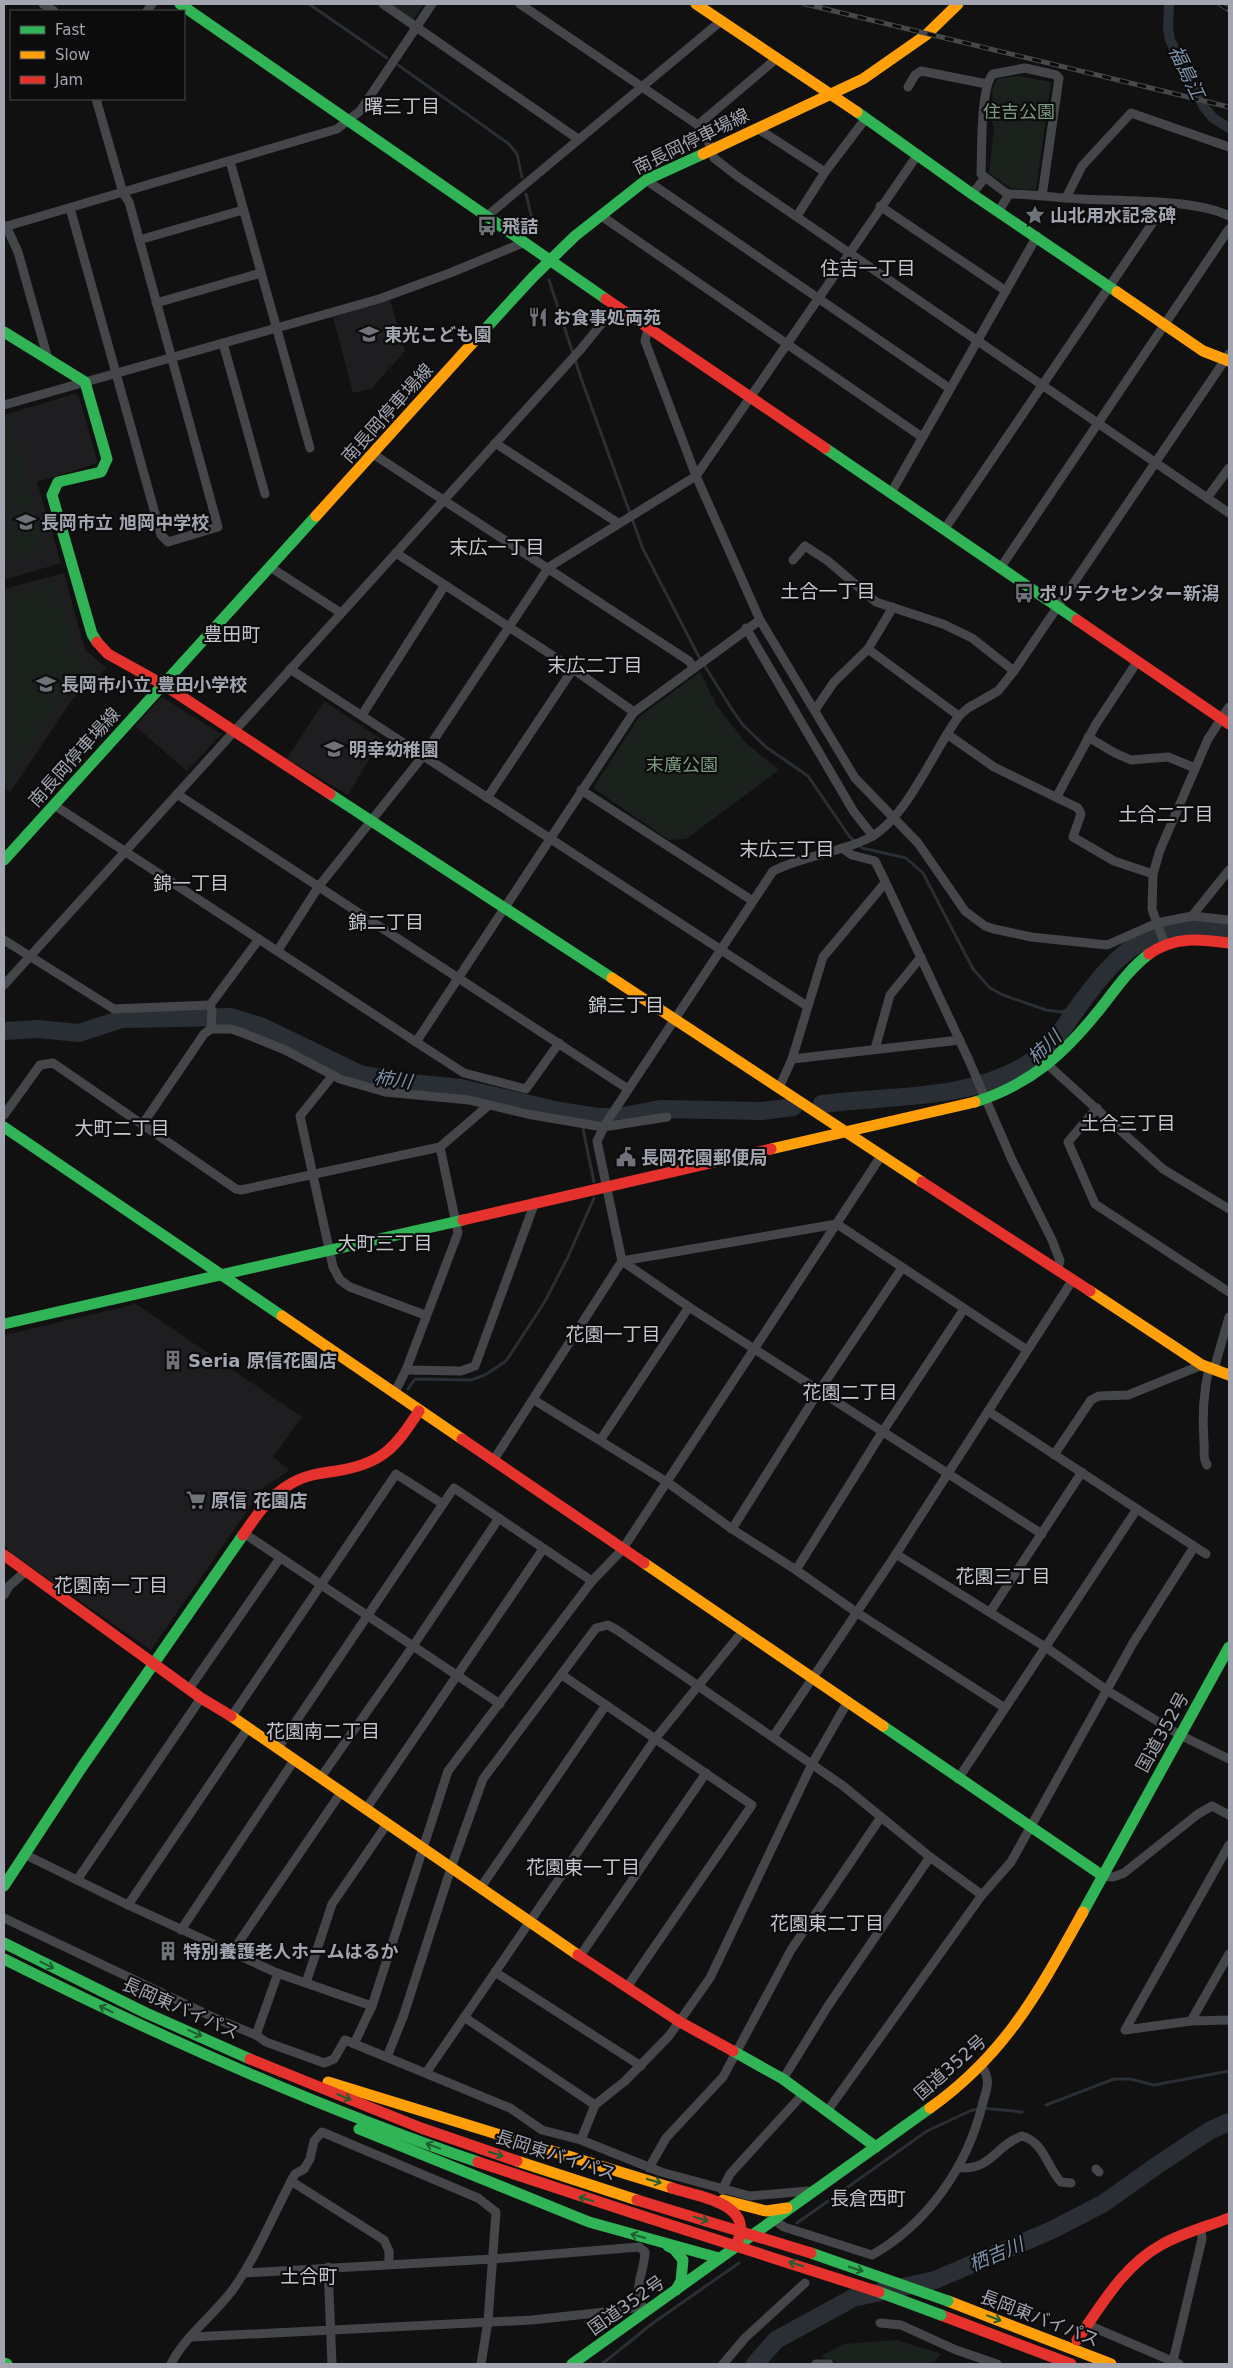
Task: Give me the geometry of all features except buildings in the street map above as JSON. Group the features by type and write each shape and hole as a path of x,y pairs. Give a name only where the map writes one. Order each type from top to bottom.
{"main road":[{"path":"180,4 648,328 1001,567 1225,722"},
{"path":"696,4 866,118 972,194 1037,236 1203,350 1228,358"},
{"name":"南長岡停車場線","path":"4,860 550,260 600,215 646,180 863,79 911,47 958,4"},
{"path":"4,332 85,382 107,459 101,472 58,482 52,495 94,639 108,654 164,685 674,1018 881,1156 1058,1270 1072,1281 1208,1368 1229,1375"},
{"path":"4,1324 847,1132 983,1095 1027,1080 1048,1065 1079,1033 1134,966 1164,942 1196,939 1229,943"},
{"path":"4,1127 742,1632 1103,1876"},
{"path":"4,1886 153,1664 259,1512 273,1496 284,1488 306,1478 369,1464 386,1455 401,1438 419,1411"},
{"path":"4,1555 201,1698 232,1716 580,1956 680,2022 783,2079 828,2110 876,2147"},
{"name":"国道352号","path":"572,2364 645,2309 675,2292 719,2258 942,2100 982,2067 1020,2024 1229,1646"},
{"name":"長岡東バイパス","path":"4,1943 103,1992 272,2068 400,2120 637,2200 795,2248 948,2301 1111,2364"},
{"name":"長岡東バイパス","path":"4,1959 135,2024 384,2127 516,2176 862,2285 1071,2364"},
{"path":"135,2024 232,2073 372,2134 589,2222 719,2258"},
{"path":"272,2068 352,2088 717,2202 734,2211 742,2223 743,2230 732,2249"},
{"path":"673,2187 758,2209 789,2208"},
{"path":"1077,2340 1112,2289 1151,2251 1170,2240 1229,2218"},
{"path":"660,2243 674,2249 683,2260 682,2281 675,2292"}],"street":[{"path":"383,4 578,139"},
{"path":"48,359 18,252 5,226 337,129 360,111 432,4"},
{"path":"520,4 698,125 714,158 1229,513"},
{"path":"487,216 640,86 721,21"},
{"path":"698,125 776,59"},
{"path":"1042,196 1058,78 1056,75 1025,68 993,74 987,84 983,119 981,174 984,179 1009,194 1066,198 1166,203 1218,210 1229,216"},
{"path":"908,88 915,75 921,71 987,84"},
{"path":"70,208 161,535 168,542 218,527 139,240 96,100"},
{"path":"1066,198 1082,166 1131,113 1229,147"},
{"path":"797,216 825,172 866,118"},
{"path":"758,128 825,172"},
{"path":"278,950 318,886 422,756 549,568 621,521 696,476 850,253 880,206 918,154"},
{"path":"230,161 310,448"},
{"path":"972,194 984,179"},
{"path":"646,180 949,388"},
{"path":"999,211 1009,194"},
{"path":"944,530 1044,386 1166,203"},
{"path":"880,206 1006,291"},
{"path":"139,240 243,210"},
{"path":"600,215 922,437"},
{"path":"1001,567 1096,423 1166,325 1229,229"},
{"path":"891,493 1037,236"},
{"path":"4,404 379,299 466,267 525,242"},
{"path":"156,303 262,273"},
{"path":"4,985 581,349 616,306"},
{"path":"648,328 645,341 696,476 760,620 855,778 927,855 942,880 965,911 985,926 1031,937 1107,945 1158,924 1192,916 1229,920"},
{"path":"223,343 265,494"},
{"path":"1042,1534 689,1307 622,1260 597,1141 604,1125 674,1018 773,872 790,863 852,846 870,838 894,820 959,716 968,708 998,691 1014,671 1228,358"},
{"path":"494,443 621,521"},
{"path":"373,454 549,568 696,667"},
{"path":"1208,498 1229,468"},
{"path":"793,560 805,546 828,561 876,602 943,624 972,638 1014,671"},
{"path":"396,553 573,669 634,712"},
{"path":"270,567 341,613"},
{"path":"362,715 445,585"},
{"path":"815,710 834,682 868,649 893,607"},
{"path":"416,1042 460,978 503,907 634,712 710,657 746,628 760,620"},
{"path":"746,628 870,838"},
{"path":"868,649 959,716"},
{"path":"1056,796 1088,737 1137,662"},
{"path":"290,669 807,1006"},
{"path":"487,798 573,669"},
{"path":"1164,942 1152,909 1153,874 1160,850 1208,739 1225,722 1229,707"},
{"path":"947,734 1021,782 1056,796 1078,808 1081,814 1073,837 1114,861 1153,874"},
{"path":"1088,737 1115,754 1131,760 1168,757 1195,768"},
{"path":"581,790 752,901"},
{"path":"177,794 559,1042 628,1089"},
{"path":"54,805 464,1073 526,1089 559,1042"},
{"path":"842,848 852,855 875,861 960,1040 1012,1160 1052,1240 1060,1260 1058,1270"},
{"path":"1192,916 1229,870"},
{"path":"779,1088 792,1059 823,957 885,883"},
{"path":"212,1027 211,1008 259,939"},
{"path":"4,940 114,1009 211,1008"},
{"path":"875,1049 890,995 921,957"},
{"path":"142,1125 204,1034 212,1027 243,1033 285,1050 333,1076 385,1092 470,1100 527,1114 604,1125 667,1117"},
{"path":"792,1059 960,1040"},
{"path":"4,1115 40,1065 53,1063 236,1189 241,1190 313,1176 440,1147 489,1105"},
{"path":"1048,1065 1163,1169 1229,1209"},
{"path":"333,1076 300,1116 333,1267 340,1280 350,1287 425,1316"},
{"path":"1097,1108 1068,1142 1095,1204 1229,1292"},
{"path":"394,1394 406,1370 458,1232 440,1147"},
{"path":"354,2044 372,2006 448,1771 592,1581 622,1550 881,1156"},
{"path":"406,1370 461,1371 475,1366 536,1202"},
{"path":"493,1461 534,1400 622,1260 837,1224 1027,1350"},
{"path":"732,1529 819,1391 902,1268"},
{"path":"773,1737 896,1554 1072,1281"},
{"path":"601,1439 689,1307"},
{"path":"796,1570 883,1431 964,1309"},
{"path":"1207,1465 1203,1459 1205,1445 1202,1412 1208,1368 1229,1317"},
{"path":"1054,1455 1091,1400 1099,1396 1128,1395 1208,1368"},
{"path":"534,1400 601,1439 667,1482 732,1529 796,1570 856,1612 1005,1708"},
{"path":"988,1411 1206,1554"},
{"path":"990,1612 1082,1472"},
{"path":"232,1716 396,1474 443,1504"},
{"path":"278,1748 454,1488 592,1581"},
{"path":"958,1779 1137,1509"},
{"path":"321,1777 413,1646 499,1518"},
{"path":"245,1534 500,1704"},
{"path":"828,2110 982,1895 1011,1862 1134,1643 1194,1547"},
{"path":"366,1809 458,1677 543,1549"},
{"path":"896,1554 1046,1648 1108,1691 1180,1735 1229,1758"},
{"path":"189,1689 280,1558"},
{"path":"4,1595 9,1586 25,1572"},
{"path":"387,2057 418,1975 452,1868 483,1780 596,1628 608,1625 773,1737 842,1785 930,1857 982,1895"},
{"path":"426,2073 655,1739 742,1632"},
{"path":"562,1675 752,1805 627,1987"},
{"path":"78,1880 201,1698"},
{"path":"581,2140 595,2105 641,2066 680,2022 710,1978 812,1764 847,1703"},
{"path":"481,1887 606,1705"},
{"path":"128,1906 248,1728"},
{"path":"181,1930 295,1760"},
{"path":"580,1956 706,1772"},
{"path":"232,1952 342,1791"},
{"path":"1103,1876 1113,1877 1124,1874 1198,1814 1212,1806 1229,1815"},
{"path":"650,2168 666,2138 723,2077 791,1950 881,1817"},
{"path":"306,1983 332,1904 387,1824"},
{"path":"1229,1845 1125,2030 1191,2021 1229,2020"},
{"path":"24,1854 128,1906 278,1973 372,2006"},
{"path":"783,2079 828,2006 930,1857"},
{"path":"4,1918 209,2016 256,2034 266,2042 324,2062 334,2059 345,2040 510,2108 542,2130 581,2140 650,2168 722,2190 764,2196 814,2190"},
{"path":"1191,2021 1229,1954"},
{"path":"495,1972 641,2066"},
{"path":"256,2034 278,1973"},
{"path":"464,2017 595,2105"},
{"path":"774,2219 784,2227 872,2255 891,2244 924,2214 941,2194 958,2168 982,2108 989,2079 982,2067"},
{"path":"722,2190 730,2174 804,2094"},
{"path":"171,2364 181,2348 216,2310 244,2273 271,2225 291,2181 295,2174 304,2169 310,2160 314,2141 322,2132 478,2198 496,2212 488,2321 481,2364"},
{"path":"958,2168 978,2167 1010,2142 1022,2136 1031,2138 1038,2145 1061,2182 1071,2182"},
{"path":"291,2181 384,2240 389,2251 389,2264"},
{"path":"1088,2325 1176,2363 1202,2239 1201,2229"},
{"path":"837,2257 843,2246"},
{"path":"244,2273 494,2259 639,2247 645,2252 638,2292 639,2301 645,2309"},
{"path":"328,2267 332,2364"},
{"path":"723,2364 745,2338 805,2283"},
{"path":"192,2337 532,2320 645,2309"},
{"path":"880,2323 900,2325 956,2350 996,2364"},
{"path":"816,2364 829,2364"}],"shaded area":[{"name":"東光こども園","path":"390,300 405,351 371,389 353,393 333,317"},
{"name":"長岡市立 旭岡中学校","path":"74,394 79,397 98,463 37,482 61,563 4,580 4,415"},
{"name":"長岡市小立 豊田小学校","path":"64,573 85,650 107,668 71,701 10,792 4,787 4,589"},
{"path":"162,697 221,734 187,771 135,726"},
{"name":"明幸幼稚園","path":"324,701 381,739 348,795 287,759"},
{"path":"136,1304 302,1417 273,1457 290,1470 263,1488 151,1650 12,1554 4,1544 4,1335"}],"green space":[{"path":"391,4 424,4 413,20"},
{"name":"住吉公園","path":"1018,76 1051,82 1036,190 1011,188 989,173 994,129 991,117 993,88 997,79"},
{"path":"9,419 35,503 4,512 4,421"},
{"path":"33,506 47,552 4,563 4,515"},
{"name":"長岡市小立 豊田小学校","path":"57,581 76,653 97,669 64,696 8,782 4,779 4,596"},
{"name":"末廣公園","path":"700,672 717,706 745,742 779,770 686,839 669,840 593,788 639,717"},
{"path":"896,2340 942,2354 930,2364 841,2364 821,2356 844,2344"}],"waterway":[{"path":"309,4 387,58"},
{"name":"福島江","path":"1169,4 1168,28 1170,40 1204,107 1213,118 1229,128"},
{"path":"398,65 509,144 517,154 522,177"},
{"path":"526,194 535,231"},
{"path":"549,280 581,378 643,549 698,655 743,725 766,747 808,776 849,836 862,848 906,858 923,873 973,969 990,988 1003,995 1046,1010 1061,1012 1078,1007"},
{"name":"柿川","path":"822,1104 927,1095 953,1091 1003,1077 1026,1065 1042,1053 1055,1039 1109,968 1125,953 1141,942 1159,934 1179,929 1202,927 1229,929"},
{"name":"柿川","path":"4,1031 38,1029 79,1033 122,1019 231,1017 263,1027 360,1074 401,1082 461,1088 559,1111 598,1117 619,1117 660,1109 762,1111 793,1107"},
{"path":"583,1129 594,1182"},
{"path":"408,1389 415,1379 471,1380 485,1375 506,1361 544,1303 567,1259 594,1198"},
{"path":"1046,2105 1114,2079 1130,2079 1154,2085 1229,2071"},
{"path":"797,2223 927,2131 970,2111 981,2108 1022,2112"},
{"name":"栖吉川","path":"755,2364 776,2340 853,2298 935,2280 1052,2230 1104,2203 1209,2131 1229,2122"},
{"path":"602,2364 653,2323 739,2263"}],"railway":[{"path":"805,4 1229,107"},
{"path":"1220,4 1229,10"}],"traffic: fast":[{"path":"180,4 606,299"},
{"path":"857,112 972,194 1117,292"},
{"path":"477,338 533,277 575,236 646,180 703,154"},
{"path":"4,332 85,382 107,459 101,472 58,482 52,495 92,634 97,642"},
{"path":"825,448 1077,620"},
{"path":"4,860 316,516"},
{"path":"330,794 612,978"},
{"path":"975,1102 1013,1086 1045,1066 1087,1025 1129,973 1149,954"},
{"path":"4,1127 282,1316"},
{"path":"4,1324 463,1220"},
{"path":"4,1886 82,1767 243,1535"},
{"path":"1083,1912 1229,1647"},
{"path":"883,1726 1103,1876"},
{"path":"4,1943 146,2013 250,2059"},
{"path":"4,1959 179,2043 238,2069 357,2118 478,2162"},
{"path":"733,2051 783,2079 876,2147"},
{"path":"572,2364 930,2108"},
{"path":"359,2129 589,2222 719,2258"},
{"path":"668,2246 674,2249 683,2260 681,2281 676,2290"},
{"path":"811,2253 948,2301"},
{"path":"879,2292 941,2315"}],"traffic: slow":[{"path":"696,4 857,112"},
{"path":"703,154 863,79 926,35 958,4"},
{"path":"1117,292 1203,351 1229,361"},
{"path":"316,516 477,338"},
{"path":"612,978 922,1182"},
{"path":"771,1149 975,1102"},
{"path":"1090,1291 1202,1365 1229,1375"},
{"path":"282,1316 462,1439"},
{"path":"644,1563 883,1726"},
{"path":"231,1716 578,1955"},
{"path":"930,2108 980,2066 1000,2043 1035,1994 1083,1912"},
{"path":"328,2082 672,2188"},
{"path":"517,2161 637,2200"},
{"path":"723,2200 766,2211 787,2208"},
{"path":"948,2301 1111,2364"}],"traffic: jam":[{"path":"606,299 825,448"},
{"path":"1077,620 1229,724"},
{"path":"97,642 108,654 164,685 330,794"},
{"path":"1149,954 1168,944 1188,940 1229,943"},
{"path":"463,1220 771,1149"},
{"path":"922,1182 1090,1291"},
{"path":"243,1535 264,1506 284,1488 308,1476 352,1468 376,1459 394,1444 419,1411"},
{"path":"462,1439 644,1563"},
{"path":"4,1555 201,1698 231,1716"},
{"path":"578,1955 680,2022 733,2051"},
{"path":"250,2059 421,2128 517,2161"},
{"path":"478,2162 633,2213"},
{"path":"672,2188 709,2199 731,2210 738,2219 740,2230 737,2243"},
{"path":"637,2200 811,2253"},
{"path":"633,2213 879,2292"},
{"path":"1077,2340 1124,2275 1147,2254 1177,2237 1229,2218"},
{"path":"941,2315 1071,2364"}],"place":[{"name":"山北用水記念碑","path":"1035,215"},
{"name":"飛詰","path":"487,226"},
{"name":"お食事処両苑","path":"538,317"},
{"name":"東光こども園","path":"369,334"},
{"name":"長岡市立 旭岡中学校","path":"26,522"},
{"name":"ポリテクセンター新潟","path":"1024,593"},
{"name":"長岡市小立 豊田小学校","path":"46,684"},
{"name":"明幸幼稚園","path":"334,749"},
{"name":"長岡花園郵便局","path":"626,1157"},
{"name":"Seria 原信花園店","path":"173,1360"},
{"name":"原信 花園店","path":"196,1500"},
{"name":"特別養護老人ホームはるか","path":"168,1951"}],"district":[{"name":"曙三丁目","path":"402,106"},
{"name":"住吉一丁目","path":"868,268"},
{"name":"末広一丁目","path":"497,547"},
{"name":"土合一丁目","path":"828,591"},
{"name":"豊田町","path":"232,634"},
{"name":"末広二丁目","path":"595,665"},
{"name":"土合二丁目","path":"1166,814"},
{"name":"末広三丁目","path":"787,849"},
{"name":"錦一丁目","path":"191,883"},
{"name":"錦二丁目","path":"386,922"},
{"name":"錦三丁目","path":"626,1005"},
{"name":"土合三丁目","path":"1128,1123"},
{"name":"大町二丁目","path":"122,1128"},
{"name":"大町三丁目","path":"385,1243"},
{"name":"花園一丁目","path":"613,1334"},
{"name":"花園二丁目","path":"850,1392"},
{"name":"花園三丁目","path":"1003,1576"},
{"name":"花園南一丁目","path":"111,1585"},
{"name":"花園南二丁目","path":"323,1731"},
{"name":"花園東一丁目","path":"583,1867"},
{"name":"花園東二丁目","path":"827,1923"},
{"name":"長倉西町","path":"868,2198"},
{"name":"土合町","path":"309,2276"}]}
